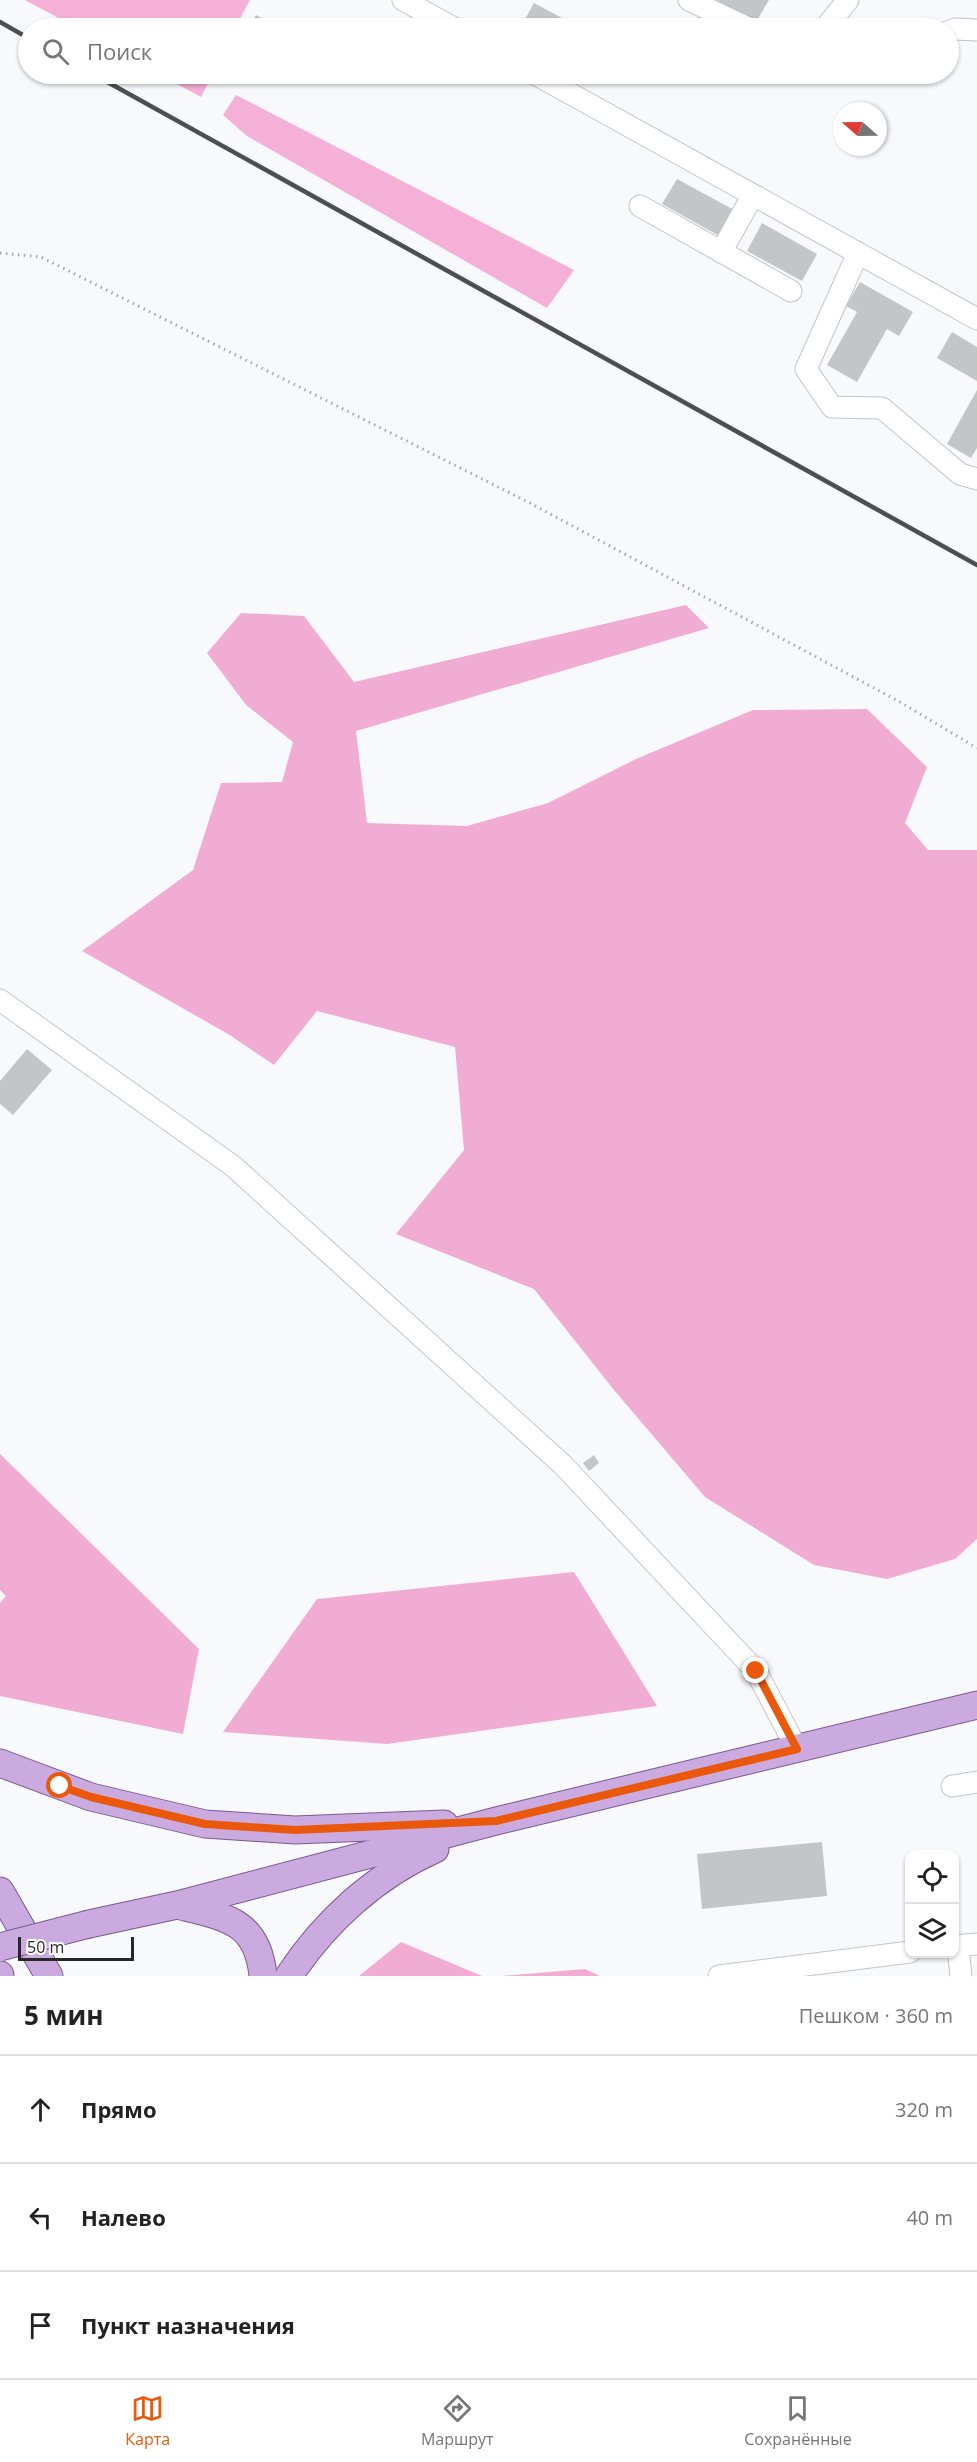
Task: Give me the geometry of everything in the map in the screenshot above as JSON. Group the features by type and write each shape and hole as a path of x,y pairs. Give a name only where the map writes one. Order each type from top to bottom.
{"main road":[{"path":"0,1947 89,1924 177,1905 496,1821 977,1705"},
{"path":"0,1763 91,1797 205,1824 295,1830 496,1821"},
{"path":"289,1976 304,1954 337,1916 379,1880 419,1856 496,1821"},
{"path":"0,1891 49,1976"},
{"path":"177,1905 227,1917 250,1936 261,1954 263,1976"}],"street":[{"path":"403,0 436,18"},
{"path":"689,0 727,18"},
{"path":"833,18 848,0"},
{"path":"959,29 977,30"},
{"path":"553,84 977,319"},
{"path":"722,252 753,195"},
{"path":"640,206 791,291"},
{"path":"858,253 806,369 832,407 882,408 960,474 977,479"},
{"path":"0,1000 233,1166 563,1465 756,1671 797,1749"},
{"path":"952,1786 977,1782"},
{"path":"961,1976 963,1945"},
{"path":"719,1976 905,1953"}],"path":[{"path":"0,253 41,257 518,497 900,702 977,748"}],"shaded area":[{"path":"25,0 250,0 240,18 58,18"},
{"path":"177,84 208,84 201,97"},
{"path":"236,95 574,270 547,308 247,136 223,115"},
{"path":"686,605 709,628 356,731 367,823 467,826 548,803 636,759 753,710 867,709 927,767 905,823 928,850 977,850 977,1539 955,1559 887,1579 814,1565 705,1497 614,1390 534,1289 396,1234 464,1150 455,1047 317,1011 274,1065 228,1034 82,951 193,870 221,783 282,782 293,742 246,705 207,653 241,613 304,616 354,682"},
{"path":"0,1454 199,1649 183,1734 0,1696 0,1603 6,1596 0,1590"},
{"path":"574,1572 657,1706 387,1744 223,1732 317,1599"},
{"path":"401,1942 482,1976 359,1976"},
{"path":"585,1969 600,1976 501,1976"}],"building":[{"path":"716,0 769,0 758,18 749,18"},
{"path":"534,3 562,18 526,18"},
{"path":"677,179 736,211 721,237 662,204"},
{"path":"762,223 817,254 802,281 747,251"},
{"path":"860,282 913,312 899,336 887,329 857,382 827,365 857,312 846,306"},
{"path":"952,332 977,347 977,381 937,358"},
{"path":"977,390 977,448 971,458 947,444"},
{"path":"27,1049 52,1070 13,1115 0,1104 0,1081"},
{"path":"594,1455 599,1463 589,1471 583,1463"},
{"path":"822,1842 827,1896 702,1909 697,1854"}],"railway":[{"path":"0,22 18,32"},
{"path":"111,84 977,565"}],"route":[{"path":"60,1786 91,1797 205,1824 295,1830 496,1821 797,1749 756,1671"}]}
